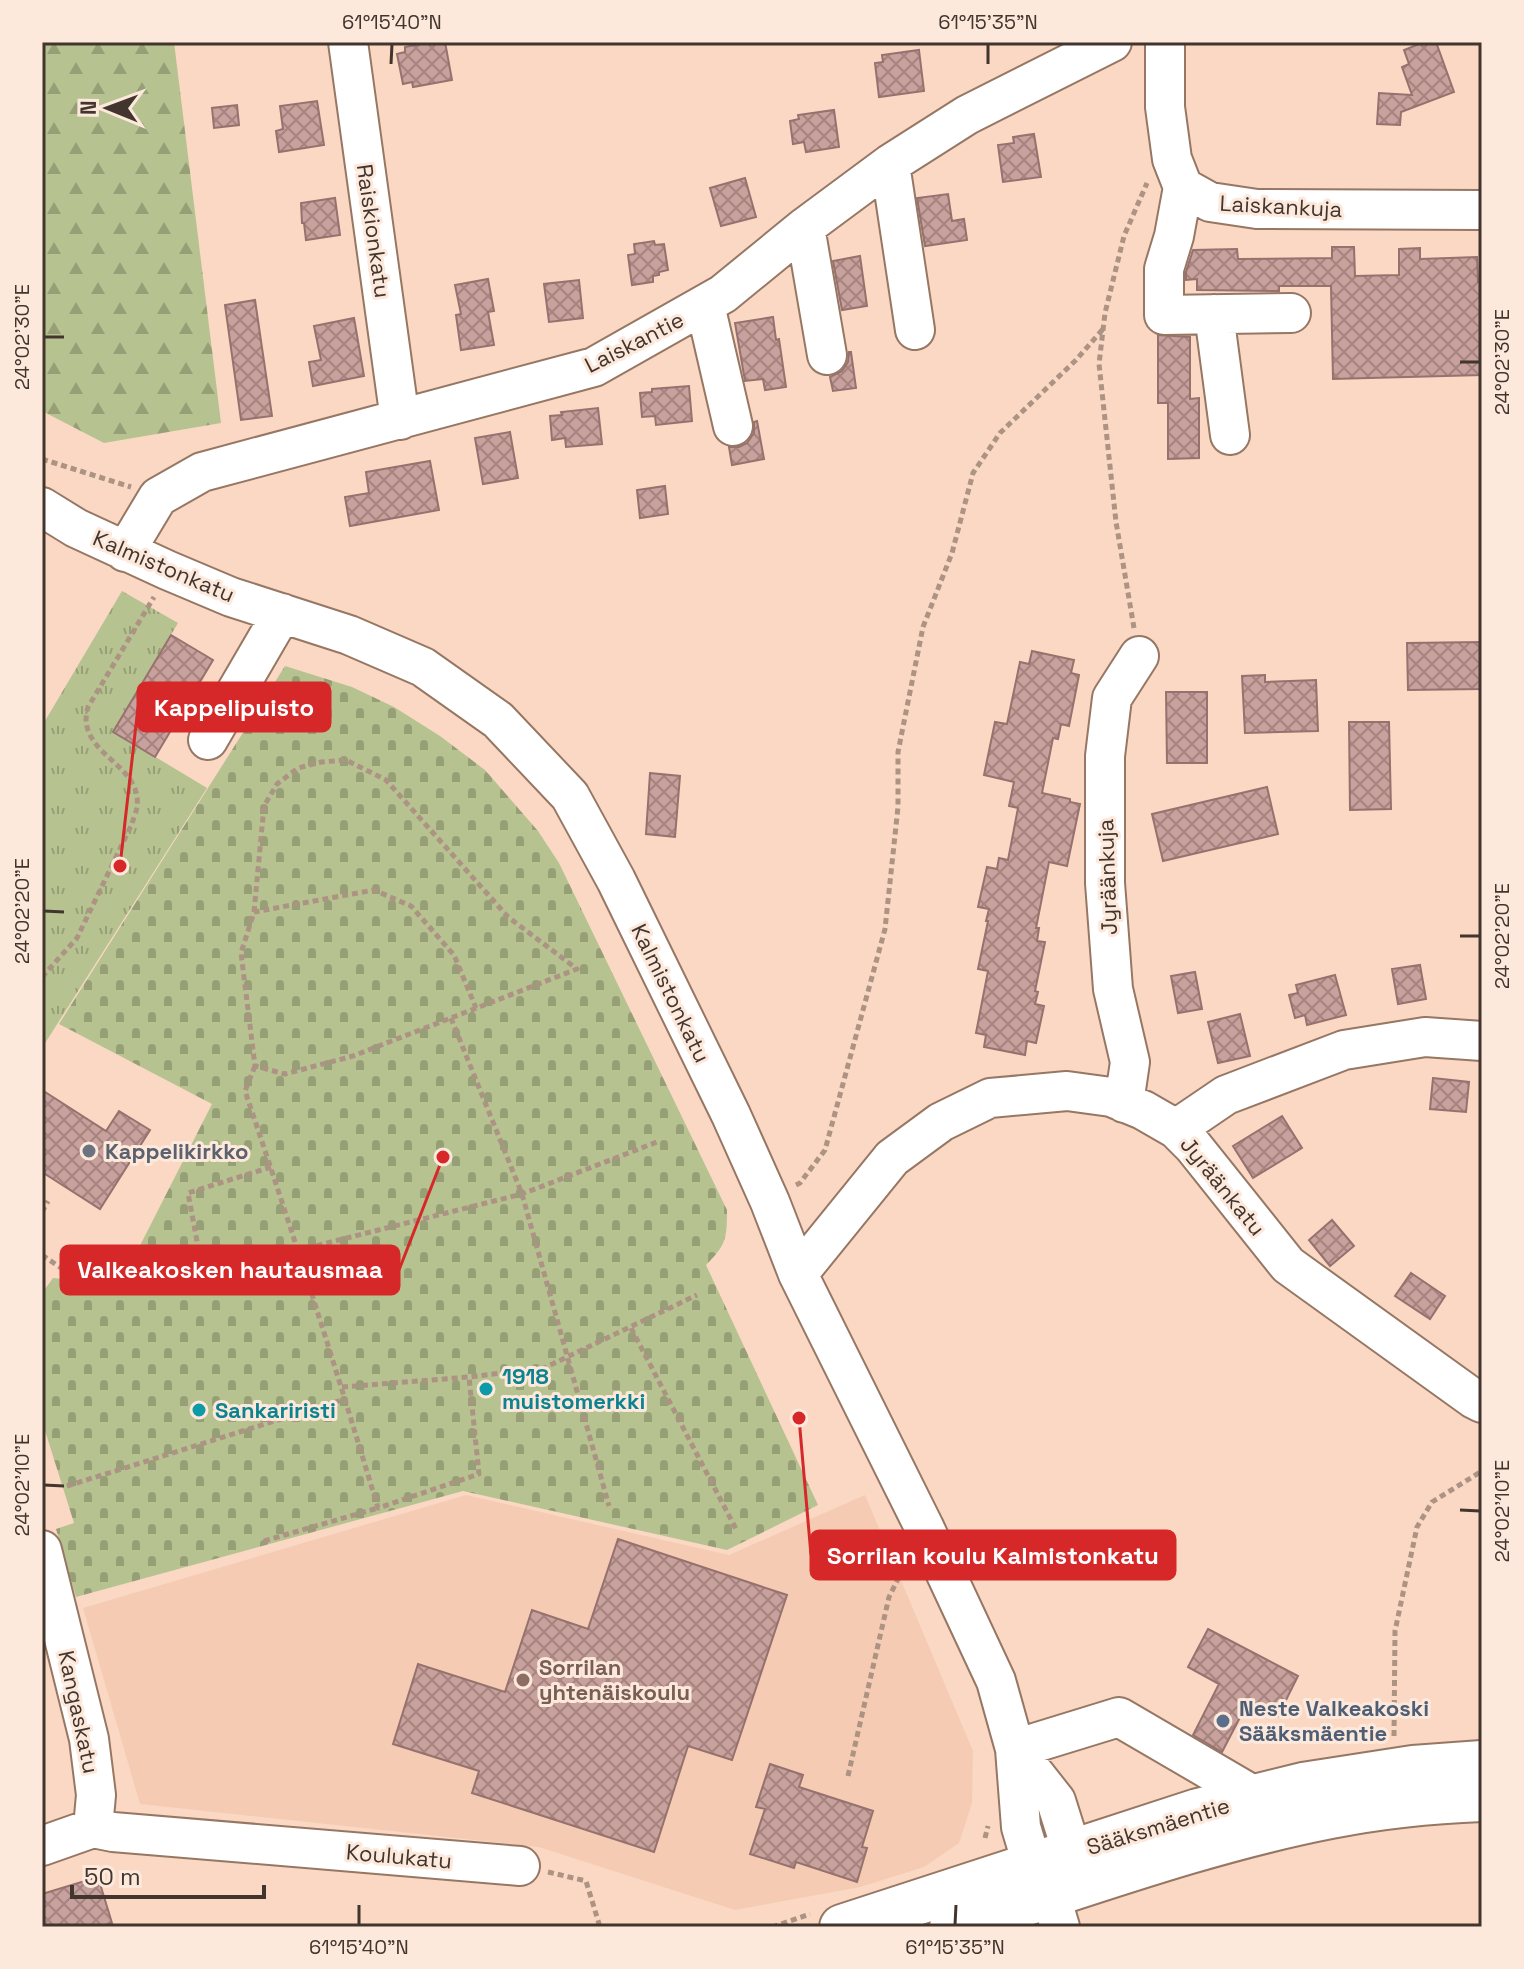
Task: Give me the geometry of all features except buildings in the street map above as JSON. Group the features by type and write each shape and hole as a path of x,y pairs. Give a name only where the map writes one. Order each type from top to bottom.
{"main road":[{"name":"Sääksmäentie","path":"1261,1814 1303,1785 1413,1768 1482,1763"},
{"name":"Sääksmäentie","path":"952,1927 1054,1885 1198,1811 1332,1815 1397,1805 1482,1799"},
{"name":"Sääksmäentie","path":"842,1927 1054,1885"}],"street":[{"name":"Raiskionkatu","path":"348,42 400,420"},
{"name":"Laiskantie","path":"125,552 158,497 202,472 594,367 723,294 805,227 890,164 967,115 1112,42"},
{"path":"1165,42 1168,134 1172,159 1183,187 1164,269 1164,315 1291,313"},
{"path":"890,164 915,330"},
{"name":"Laiskankuja","path":"1183,187 1210,202 1257,209 1482,210"},
{"path":"805,227 827,355"},
{"path":"705,305 733,426"},
{"path":"1214,314 1230,435"},
{"name":"Kalmistonkatu","path":"42,507 125,552 231,597 349,635 423,667 498,720 570,796 731,1115 798,1274 972,1629 996,1681 1015,1749 1056,1801 1054,1885"},
{"path":"208,740 282,613"},
{"name":"Jyräänkuja","path":"1124,1103 1130,1062 1113,989 1105,883 1105,756 1112,698 1139,656"},
{"path":"1176,1129 1226,1095 1344,1050 1425,1037 1482,1041"},
{"name":"Jyräänkatu","path":"798,1274 892,1158 941,1122 990,1098 1067,1091 1111,1097 1143,1110 1176,1129 1288,1265 1482,1403"},
{"name":"Kangaskatu","path":"42,1550 89,1739 96,1795 93,1828"},
{"path":"1015,1749 1119,1717 1261,1814"},
{"name":"Koulukatu","path":"42,1846 93,1828 520,1866"}],"path":[{"path":"1139,656 1116,522 1099,364 1105,313 1124,236 1168,134"},
{"path":"770,1202 800,1183 825,1150 885,929 898,807 898,752 923,627 952,553 973,473 1000,433 1076,360 1103,329"},
{"path":"42,977 77,938 131,826 137,807 136,793 129,778 90,735 86,721 88,707 155,596 143,590"},
{"path":"255,1066 285,1074 353,1056 577,969 508,917 386,780 346,760 321,762 298,768 277,784 264,806 254,912 241,953 255,1066 245,1091 299,1250 378,1508"},
{"path":"254,912 374,890 411,906 454,955 476,1008"},
{"path":"451,1018 522,1194 609,1506"},
{"path":"42,1255 73,1276 117,1280 202,1268 299,1250 522,1194 657,1142"},
{"path":"202,1268 188,1193 271,1167"},
{"path":"42,1212 48,1201"},
{"path":"342,1387 544,1368 697,1295"},
{"path":"631,1328 736,1529"},
{"path":"264,1541 378,1508 479,1474 469,1377"},
{"path":"67,1486 345,1399"},
{"path":"1393,1749 1395,1631 1417,1527 1432,1502 1482,1471"},
{"path":"848,1776 889,1597 911,1554 916,1566"},
{"path":"985,1838 990,1819"},
{"path":"586,1881 600,1927"},
{"path":"772,1927 790,1921 792,1927"}],"shaded area":[{"name":"Sorrilan yhtenäiskoulu","path":"466,1495 729,1555 865,1495 973,1751 972,1803 959,1843 924,1867 860,1887 735,1910 539,1847 140,1804 83,1608"}],"green space":[{"path":"42,42 174,42 221,423 104,443 42,411"},
{"path":"122,591 178,623 114,732 207,788 42,1048 42,726"},
{"path":"285,666 352,687 394,707 440,736 485,770 538,831 559,863 727,1210 724,1241 706,1265 818,1505 727,1550 463,1491 76,1597 56,1529 74,1523 42,1421 42,1293 53,1278 120,1285 212,1104 59,1024"}],"place":[{"name":"Kappelipuisto","path":"120,866"},
{"name":"Kappelikirkko","path":"89,1151"},
{"name":"Valkeakosken hautausmaa","path":"443,1157"},
{"name":"1918 muistomerkki","path":"486,1389"},
{"name":"Sankariristi","path":"199,1410"},
{"name":"Sorrilan koulu Kalmistonkatu","path":"799,1418"},
{"name":"Sorrilan yhtenäiskoulu","path":"523,1680"},
{"name":"Neste Valkeakoski Sääksmäentie","path":"1223,1721"}]}
